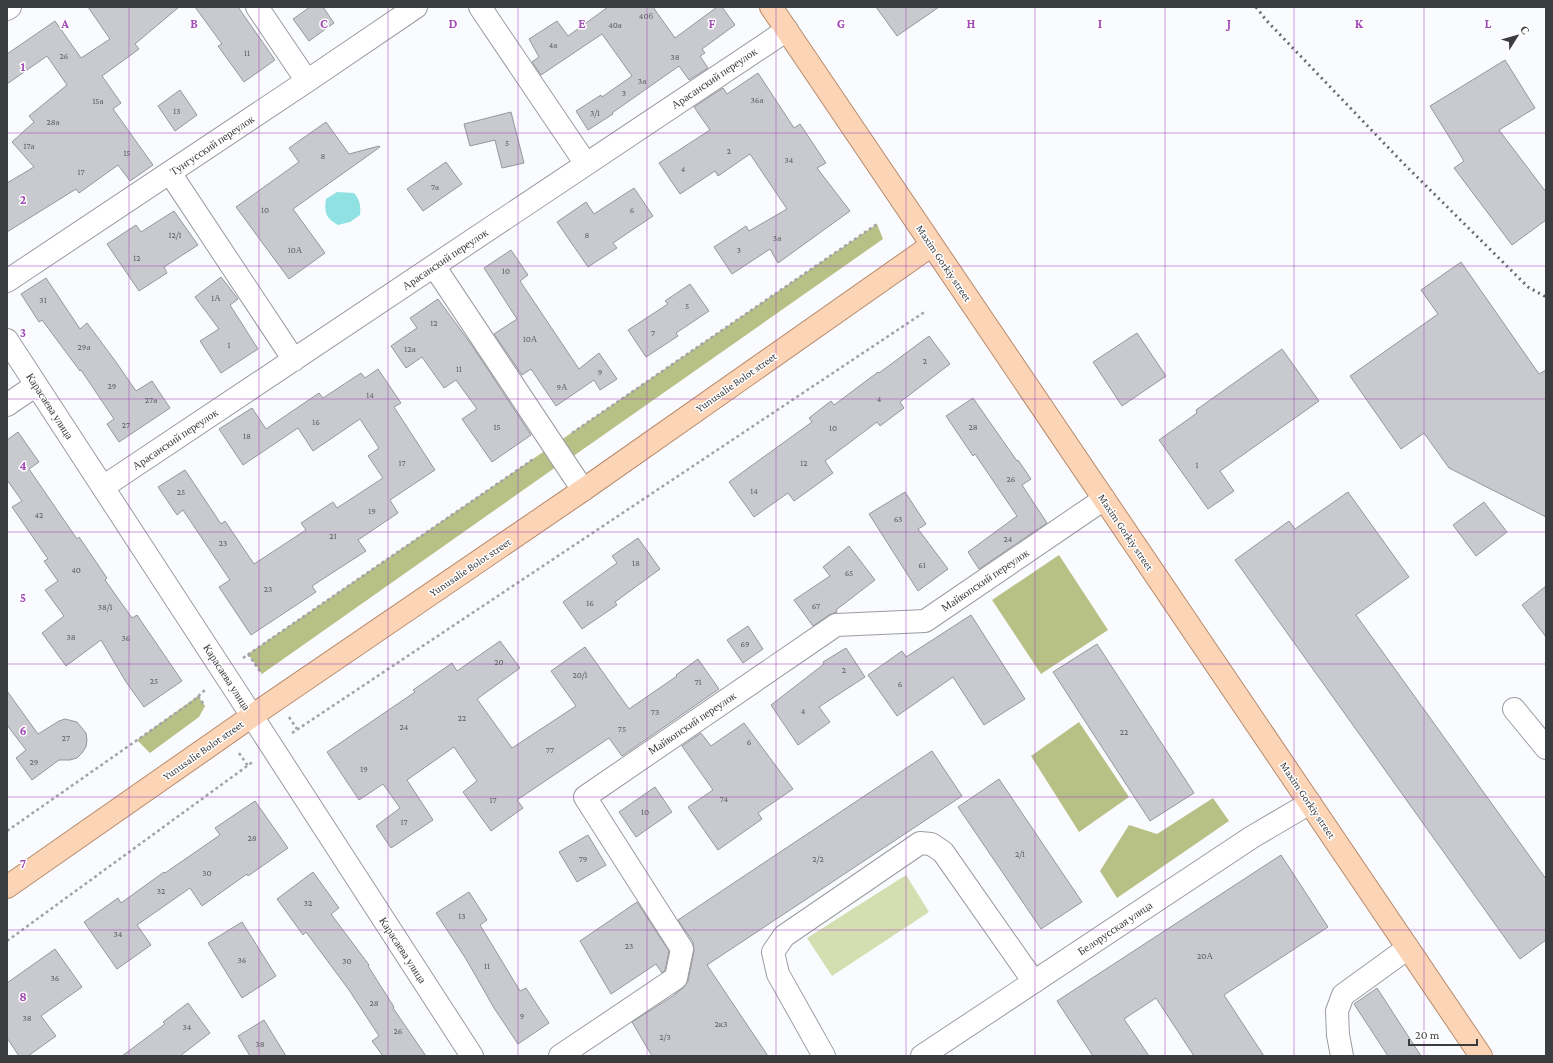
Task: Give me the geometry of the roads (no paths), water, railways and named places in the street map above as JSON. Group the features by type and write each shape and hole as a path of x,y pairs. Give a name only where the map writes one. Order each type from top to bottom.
{"main road":[{"name":"Maxim Gorkiy street","path":"771,7 1481,1056"},
{"name":"Yunusalie Bolot street","path":"7,887 252,716 583,490 932,245"}],"street":[{"path":"257,7 307,81"},
{"name":"Тунгусский переулок","path":"7,281 416,7"},
{"path":"480,7 586,164"},
{"name":"Арасанский переулок","path":"103,487 787,30"},
{"path":"170,173 294,360"},
{"path":"434,266 583,490"},
{"name":"Карасаева улица","path":"7,340 472,1056"},
{"path":"7,406 36,385"},
{"name":"Майкопский переулок","path":"560,1056 676,978 682,949 586,796 836,625 925,621 1104,499"},
{"path":"1514,709 1546,748"},
{"name":"Белорусская улица","path":"922,1056 1252,837 1310,803"},
{"path":"824,1056 778,974 773,952 784,936 920,843 932,844 943,852 1034,982"},
{"path":"1342,1056 1338,1035 1337,1011 1343,995 1408,948"}],"water":[{"path":"337,192 354,193 360,203 360,215 350,222 338,225 328,217 325,208 326,199"}],"railway":[{"path":"1256,7 1266,20 1403,163 1528,287 1546,297"}]}
